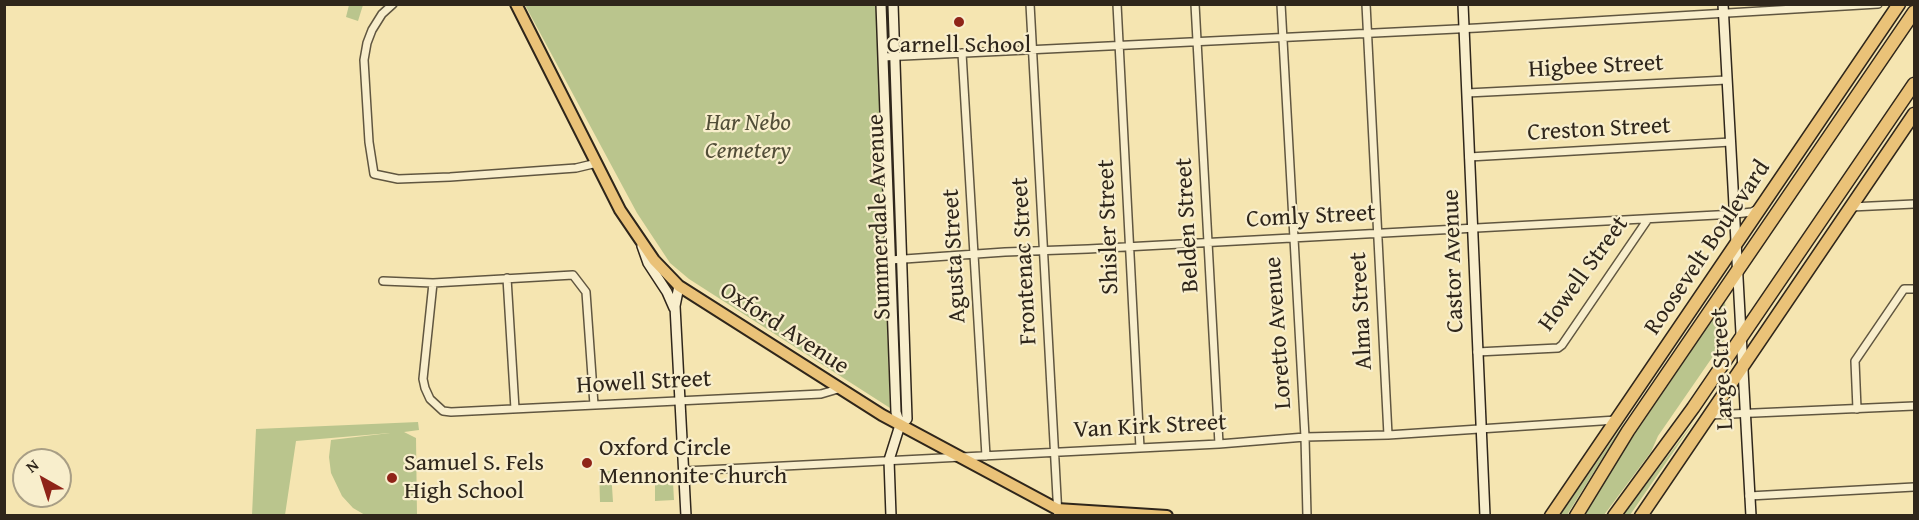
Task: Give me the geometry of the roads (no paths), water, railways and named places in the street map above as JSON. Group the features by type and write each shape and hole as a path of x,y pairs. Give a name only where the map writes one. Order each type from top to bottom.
{"highway":[{"name":"Roosevelt Boulevard","path":"1551,516 1899,4"},
{"name":"Roosevelt Boulevard","path":"1576,516 1628,431 1914,12"},
{"path":"1826,112 1885,55"},
{"path":"1614,516 1694,408 1914,84"},
{"path":"1641,516 1914,114"}],"main road":[{"name":"Oxford Avenue","path":"516,4 620,210 654,260 680,286 838,388 1058,512 1167,516"}],"street":[{"path":"393,4 382,14 372,30 364,60 369,142 374,174 398,179 450,177 576,168 597,164"},
{"name":"Summerdale Avenue","path":"881,4 896,412 900,425"},
{"name":"Summerdale Avenue","path":"891,516 890,460 900,425 906,419 892,4"},
{"name":"Frontenac Street","path":"1030,4 1058,512"},
{"name":"Shisler Street","path":"1117,4 1140,448"},
{"name":"Belden Street","path":"1195,4 1219,444"},
{"name":"Loretto Avenue","path":"1281,4 1305,437 1307,516"},
{"name":"Alma Street","path":"1366,4 1388,435"},
{"name":"Castor Avenue","path":"1463,4 1485,516"},
{"path":"883,57 1465,28 1723,9 1878,4"},
{"name":"Large Street","path":"1723,9 1751,516"},
{"name":"Agusta Street","path":"962,52 986,456"},
{"name":"Higbee Street","path":"1467,93 1727,80"},
{"name":"Creston Street","path":"1469,157 1731,142"},
{"path":"1851,207 1914,204"},
{"name":"Comly Street","path":"890,260 1735,214 1752,212 1761,207"},
{"name":"Howell Street","path":"1477,352 1558,348 1562,345 1648,219"},
{"path":"640,241 648,263 667,292 676,313"},
{"path":"383,280 433,283 573,276 586,292 594,405"},
{"path":"507,278 515,409"},
{"name":"Howell Street","path":"433,283 423,379 430,399 437,408 451,412 821,394 838,388"},
{"path":"680,286 676,313 687,516"},
{"path":"1857,409 1856,361 1904,289 1914,288"},
{"path":"1709,415 1914,406"},
{"name":"Van Kirk Street","path":"686,471 1219,444 1305,437 1388,435 1616,420"},
{"path":"1749,496 1914,487"}],"place":[{"name":"Carnell School","path":"959,22"},
{"name":"Oxford Circle Mennonite Church","path":"587,463"},
{"name":"Samuel S. Fels High School","path":"392,478"}],"park label":[{"name":"Har Nebo Cemetery","path":"748,138"}]}
